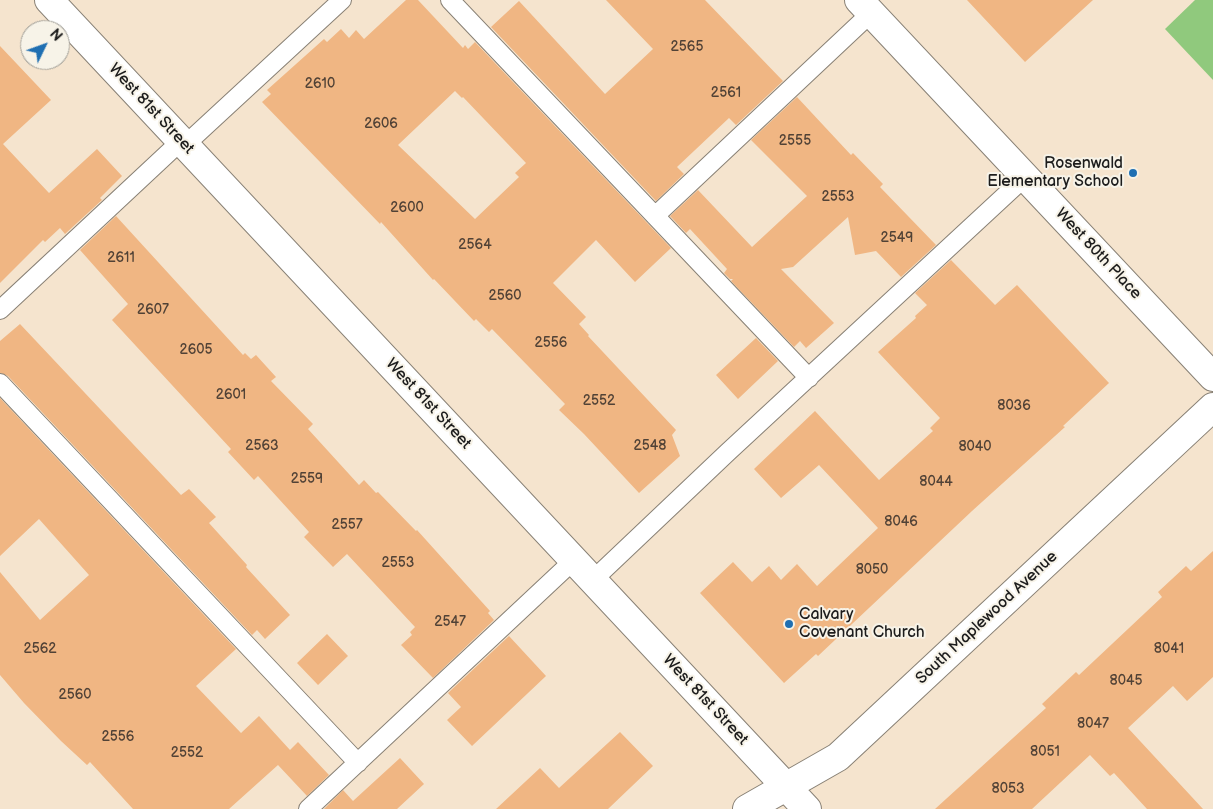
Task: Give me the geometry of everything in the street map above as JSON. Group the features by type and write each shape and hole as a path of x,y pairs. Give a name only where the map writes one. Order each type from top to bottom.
{"street":[{"name":"West 81st Street","path":"49,0 807,809"},
{"name":"West 80th Place","path":"865,6 1213,377"},
{"name":"South Maplewood Avenue","path":"747,809 838,757 1213,407"}],"lane":[{"path":"0,310 342,0"},
{"path":"450,0 809,378"},
{"path":"655,216 865,6"},
{"path":"593,580 1025,177"},
{"path":"0,383 358,763"},
{"path":"308,809 574,560"}],"green space":[{"path":"1195,0 1213,0 1213,80 1165,29"}],"building":[{"path":"406,0 418,0 463,48 465,45 468,49 475,42 671,248 635,282 596,240 553,283 586,317 579,324 588,336 676,430 672,435 680,456 639,493 559,410 565,404 492,329 489,332 476,319 474,321 433,280 381,222 380,224 262,102 271,94 267,90 324,39 327,42 341,29 349,38 356,30 364,39","holes":["455,91 526,163 515,173 519,177 475,219 398,145"]},
{"path":"606,0 705,0 783,81 736,125 729,118 677,167 684,174 656,201 491,27 519,1 605,94 653,49"},
{"path":"967,0 1093,0 1025,62"},
{"path":"0,46 20,67 20,70 23,70 51,100 3,144 49,193 97,149 122,176 100,198 102,200 65,234 60,228 45,242 43,240 0,283"},
{"path":"797,97 851,155 853,153 883,184 880,187 936,245 901,277 876,251 855,255 848,217 793,267 781,269 834,323 806,348 800,341 794,347 731,281 733,279 730,279 724,273 727,269 690,229 686,233 670,216 698,190 752,247 807,196 751,140"},
{"path":"116,216 243,355 245,353 251,359 256,355 276,377 271,381 313,424 308,429 359,485 364,480 376,493 378,492 417,530 490,611 488,613 494,620 433,678 401,645 412,635 410,632 415,627 347,554 333,567 304,537 309,532 258,476 254,480 228,452 231,449 112,320 128,304 80,250"},
{"path":"951,260 995,305 1017,285 1109,383 1063,426 1065,427 972,511 818,656 816,654 784,683 700,593 733,562 752,582 769,566 781,580 797,564 817,586 878,528 819,465 781,498 754,469 815,411 879,480 933,431 930,428 940,418 878,352 916,318 915,316 927,305 915,293"},
{"path":"20,324 181,495 189,489 216,517 209,523 290,615 265,639 257,630 252,635 8,376 0,373 0,341"},
{"path":"756,338 778,361 738,399 716,375"},
{"path":"0,398 236,649 196,686 241,733 259,716 290,750 298,742 329,775 307,796 278,765 229,809 133,809 90,762 87,765 61,741 0,675 0,572 40,620 89,575 39,519 0,556"},
{"path":"1213,551 1213,677 1187,701 1173,686 1128,728 1203,809 1147,809 1114,773 1110,776 1090,755 1032,809 935,809 1046,708 1042,704 1076,672 1079,675 1162,597 1158,592 1186,566 1191,571"},
{"path":"327,634 348,656 318,685 297,663"},
{"path":"509,636 546,676 472,746 447,720 461,707 448,693"},
{"path":"620,732 653,766 608,809 496,809 540,768 559,788"},
{"path":"400,758 424,784 397,809 324,809 343,790 353,801"}],"place":[{"name":"Rosenwald Elementary School","path":"1133,173"},
{"name":"Calvary Covenant Church","path":"789,624"}]}
